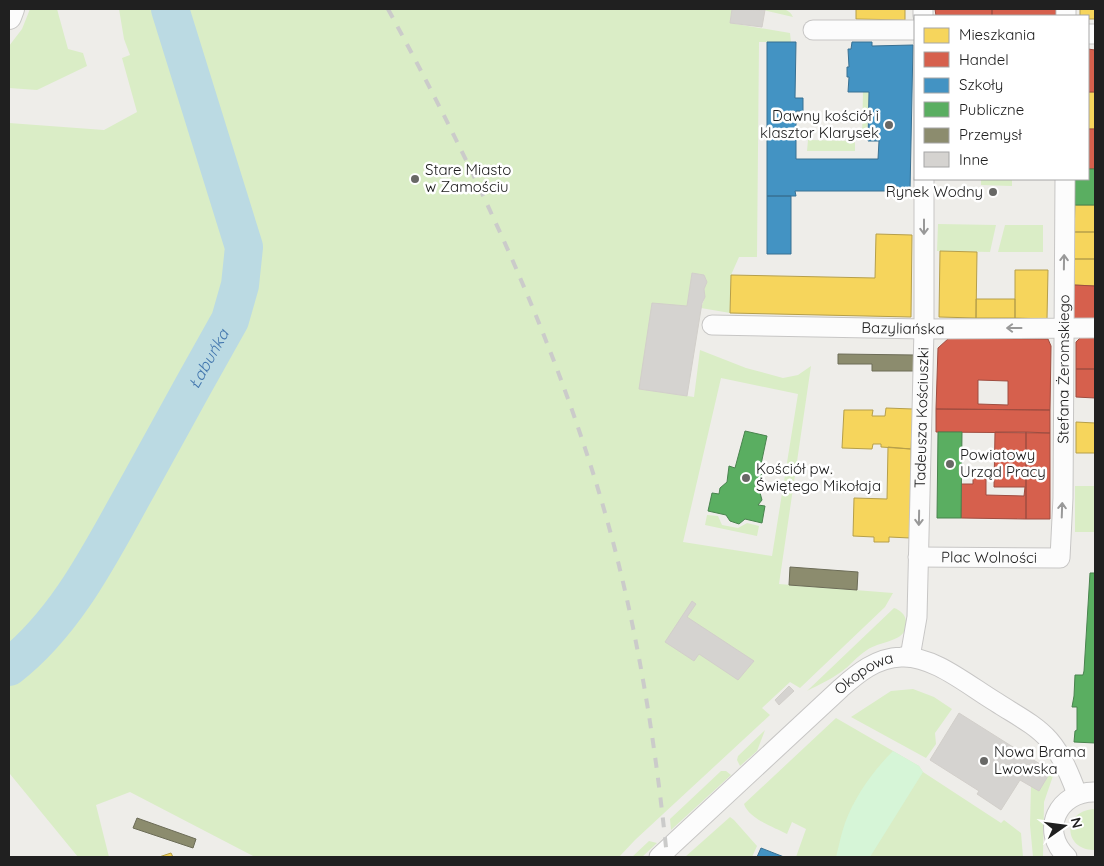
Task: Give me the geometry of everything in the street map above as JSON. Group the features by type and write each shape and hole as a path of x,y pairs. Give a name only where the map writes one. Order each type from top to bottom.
{"street":[{"path":"9,17 12,9"},
{"path":"813,30 914,30"},
{"name":"Tadeusza Kościuszki","path":"910,657 917,617 924,329 924,180"},
{"name":"Stefana Żeromskiego","path":"1060,558 1063,498 1065,180"},
{"name":"Bazyliańska","path":"712,325 924,329 1095,328"},
{"name":"Plac Wolności","path":"918,557 1060,558"},
{"name":"Okopowa","path":"659,857 851,679 884,659 910,657 929,662 945,670 1043,733 1086,793"},
{"path":"1060,853 1054,835 1056,815 1068,799 1086,793"}],"green space":[{"path":"30,9 57,9 68,49 83,53 87,66 37,90 9,88 9,46 22,29"},
{"path":"119,9 732,9 730,23 790,33 791,42 759,42 757,257 739,257 731,275 730,313 701,308 707,282 704,275 692,273 687,306 652,304 640,389 694,397 700,350 746,368 783,378 798,375 811,366 779,584 893,593 885,607 800,688 790,682 762,708 770,715 619,857 255,857 130,792 96,805 109,857 78,857 9,774 9,123 104,130 137,112 122,58 130,55 124,39","holes":["721,378 798,394 772,556 683,542"]},
{"path":"759,9 783,9 791,13 793,17"},
{"path":"863,92 869,92 867,139 862,139"},
{"path":"808,140 855,141 855,151 807,151"},
{"path":"981,180 1012,180 1012,186 981,185"},
{"path":"938,224 996,225 990,252 937,251"},
{"path":"1005,225 1043,225 1043,252 998,252"},
{"path":"1075,486 1095,486 1095,532 1075,532"},
{"path":"707,515 718,516 722,525 738,528 747,523 759,526 757,536 705,525"},
{"path":"894,608 905,616 906,621 906,628 899,637 872,647 837,675 807,691"},
{"path":"913,689 934,697 952,709 935,733 936,744 926,758 851,717 891,691"},
{"path":"836,718 919,766 923,772 1001,823 1004,820 1021,833 1023,857 796,857 806,829 792,822 787,834 756,818 744,804"},
{"path":"765,730 757,751 740,766 737,760 738,756"},
{"path":"893,751 919,766 923,772 870,857 836,857 844,827 854,803 878,767"},
{"path":"721,771 726,771 731,775 671,830 670,819"},
{"path":"1051,771 1054,773 1044,802 1043,857 1033,857 1030,825 1031,786 1039,791"},
{"path":"1093,809 1095,810 1095,850 1085,849 1077,844 1072,838 1070,831 1075,817"},
{"path":"730,817 757,846 752,857 685,857"},
{"path":"649,841 657,843 642,857 632,857"}],"building: Mieszkania":[{"path":"856,9 905,9 905,20 856,19"},
{"path":"1080,9 1095,9 1095,19 1089,19 1089,15 1080,15"},
{"path":"1089,92 1095,92 1095,129 1089,129"},
{"path":"1075,205 1095,205 1095,232 1074,232"},
{"path":"1074,232 1095,232 1095,259 1074,259"},
{"path":"876,234 912,235 911,317 730,313 731,275 875,278"},
{"path":"940,251 977,252 976,318 939,317"},
{"path":"1074,259 1095,259 1095,286 1074,285"},
{"path":"1015,270 1048,270 1047,319 1015,318"},
{"path":"976,299 1015,299 1015,318 976,318"},
{"path":"886,408 913,409 911,449 881,447 881,444 873,444 872,449 842,448 844,410 873,410 872,416 885,416"},
{"path":"1076,422 1095,423 1095,453 1076,453"},
{"path":"888,447 911,449 910,538 889,537 889,542 874,542 874,537 853,536 854,498 887,499"},
{"path":"171,853 173,857 159,857"}],"building: Handel":[{"path":"935,9 992,9 992,15 936,15"},
{"path":"992,9 1056,9 1056,15 992,15"},
{"path":"1089,49 1095,50 1095,92 1089,92"},
{"path":"1089,129 1095,129 1095,169 1089,169"},
{"path":"1074,285 1095,286 1095,320 1073,319"},
{"path":"1081,337 1095,338 1095,369 1076,369 1076,342"},
{"path":"949,338 1048,339 1051,346 1050,410 936,409 938,348","holes":["978,380 1008,381 1008,405 978,404"]},
{"path":"1076,369 1095,369 1095,398 1076,397"},
{"path":"936,409 1050,410 1050,433 936,432"},
{"path":"995,432 1026,432 1026,519 961,518 961,484 973,484 973,478 986,478 986,495 1024,496 1025,487 994,487"},
{"path":"1026,432 1050,433 1050,519 1026,519"}],"building: Szkoły":[{"name":"Dawny kościół i klasztor Klarysek","path":"767,42 796,42 795,98 803,98 803,111 796,111 796,159 878,159 879,141 868,141 869,92 848,92 848,49 851,49 852,42 872,42 872,46 913,45 910,191 795,191 796,196 767,196"},
{"path":"767,196 791,196 791,254 767,254"},
{"path":"761,848 784,857 757,857"}],"building: Publiczne":[{"path":"1089,169 1095,169 1095,205 1075,205 1075,180 1089,180"},
{"name":"Kościół pw. Świętego Mikołaja","path":"745,431 767,436 759,474 764,475 759,489 762,500 758,505 765,506 762,523 745,519 739,524 730,521 726,515 708,511 712,493 719,494 720,488 727,482 729,466 735,468"},
{"name":"Powiatowy Urząd Pracy","path":"938,432 962,432 961,518 937,518"},
{"path":"1090,573 1095,573 1095,743 1074,742 1075,731 1077,730 1077,707 1072,707 1075,675 1083,675 1084,671"}],"building: Przemysł":[{"path":"838,354 915,355 914,371 872,371 872,364 838,364"},
{"path":"790,567 858,572 857,590 789,585"},
{"path":"137,818 196,839 193,848 133,828"}],"building: Inne":[{"path":"732,9 765,10 762,27 730,23"},
{"path":"692,273 704,275 707,282 704,289 705,297 702,303 687,396 639,389 652,303 687,306"},
{"path":"692,601 696,604 687,617 754,661 738,680 699,654 694,661 665,642"},
{"path":"789,686 794,691 779,705 775,700"},
{"name":"Nowa Brama Lwowska","path":"959,713 1051,771 1039,791 1020,780 1001,810 977,794 979,791 930,760"}],"waterway":[{"name":"Łabuńka","path":"9,667 30,649 49,628 97,559 230,320 240,285 244,247 170,9"}],"railway":[{"path":"388,9 447,122 502,237 552,355 574,415 608,523 631,617 656,760 667,857"}],"place":[{"name":"Dawny kościół i klasztor Klarysek","path":"889,125"},
{"name":"Stare Miasto w Zamościu","path":"415,179"},
{"name":"Rynek Wodny","path":"993,192"},
{"name":"Powiatowy Urząd Pracy","path":"950,464"},
{"name":"Kościół pw. Świętego Mikołaja","path":"746,478"},
{"name":"Nowa Brama Lwowska","path":"984,761"}]}
